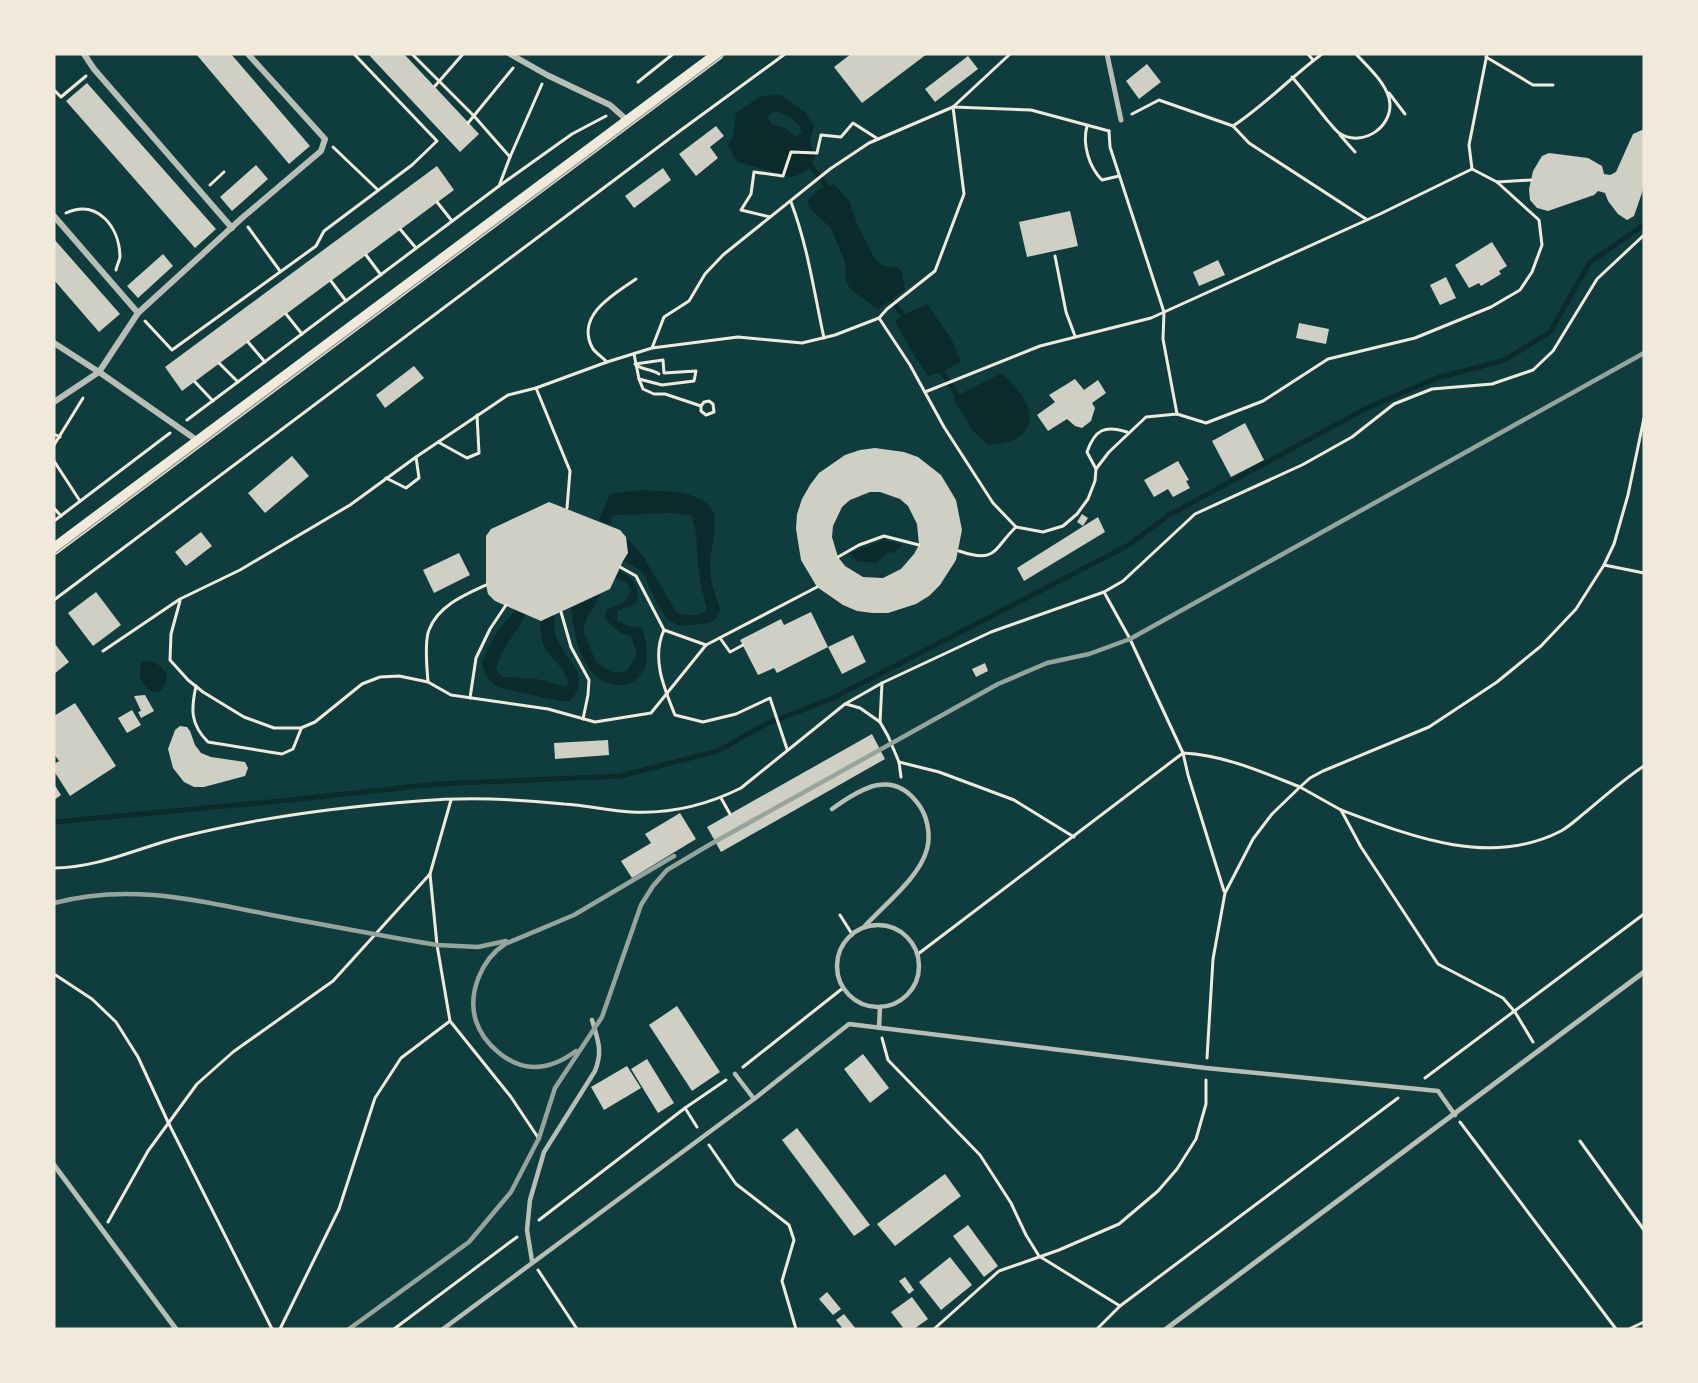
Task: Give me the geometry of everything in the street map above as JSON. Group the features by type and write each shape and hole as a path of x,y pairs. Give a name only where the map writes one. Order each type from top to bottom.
{"main road":[{"path":"54,549 718,54"}],"street":[{"path":"84,54 94,69 232,228"},
{"path":"54,402 100,373 138,313 242,218 321,151 325,139 248,54"},
{"path":"510,54 547,75 610,105 628,122"},
{"path":"1107,54 1121,120"},
{"path":"56,218 138,313"},
{"path":"54,343 198,442"},
{"path":"1166,1329 1644,972"},
{"path":"54,1165 176,1329"}],"lane":[{"path":"832,809 855,792 871,786 888,784 902,787 912,795 923,811 929,832 927,849 917,871 864,927 852,934 842,946 837,959 838,974 843,988 850,996 859,1002 880,1007 892,1005 903,999 918,979 920,966 918,954 912,942 903,932 891,926 878,924 864,927"},
{"path":"879,1028 880,1007"},
{"path":"532,1261 527,1230 530,1200 544,1152 595,1071 600,1057 599,1043 592,1020"},
{"path":"443,1329 754,1099 849,1024 1206,1068 1438,1091 1455,1115"},
{"path":"735,1074 754,1099"}],"path":[{"path":"138,313 172,350 316,246 324,231 412,165 437,141 354,54"},
{"path":"412,54 474,116 510,157"},
{"path":"435,86 463,54"},
{"path":"638,82 673,54"},
{"path":"54,600 785,54"},
{"path":"652,348 664,316 689,301 705,274 723,255 830,169 869,143 953,107 1010,54"},
{"path":"1308,54 1313,60"},
{"path":"1233,126 1322,54"},
{"path":"1356,54 1405,114"},
{"path":"1472,169 1469,145 1486,56 1533,85 1553,86"},
{"path":"468,123 520,59"},
{"path":"54,90 61,97 94,69"},
{"path":"498,186 526,116 547,75"},
{"path":"1292,77 1354,153"},
{"path":"1339,133 1353,139 1366,138 1380,129 1388,116 1390,101 1386,89"},
{"path":"1109,131 1121,120 1159,100 1233,126 1249,143 1367,220"},
{"path":"953,107 1031,110 1109,131"},
{"path":"103,651 180,599 240,570 350,505 508,395 536,388 652,348 738,337 802,343 824,339 879,318 935,271 964,194 953,107"},
{"path":"770,217 741,210 751,194 754,172 783,176 791,152 817,153 821,135 841,137 853,123 878,139"},
{"path":"1087,125 1085,146 1095,173 1102,180 1119,176"},
{"path":"1109,131 1110,147 1164,312 1163,339 1177,414"},
{"path":"54,521 498,186 572,134"},
{"path":"325,139 378,190"},
{"path":"879,318 910,365 944,427 993,503 1016,527 1043,532 1064,526 1077,514 1088,499 1095,481 1096,469 1128,432 1146,417 1177,414 1206,423 1263,401 1328,359 1415,338 1491,307 1520,290 1532,272 1542,245 1539,220 1497,182 1472,169"},
{"path":"925,392 1040,346 1151,318 1367,220 1472,169"},
{"path":"202,192 224,172"},
{"path":"1497,182 1531,180"},
{"path":"437,202 452,221"},
{"path":"791,202 803,234 824,339"},
{"path":"56,218 81,209 102,214 115,236 120,259 115,273 107,277"},
{"path":"242,218 280,271"},
{"path":"400,229 416,248"},
{"path":"54,868 75,868 177,838 262,820 350,808 451,800 564,804 632,812 692,808 721,798 741,788 845,704 882,683 991,632 1104,592 1123,581 1195,514 1302,465 1352,437 1394,404 1432,389 1492,384 1533,370 1553,351 1597,279 1644,236"},
{"path":"366,255 381,275"},
{"path":"1055,256 1066,312 1075,336"},
{"path":"607,362 593,349 588,333 593,312 609,297 636,279"},
{"path":"331,281 346,301"},
{"path":"286,314 302,334"},
{"path":"248,342 265,362"},
{"path":"634,354 643,389 701,406"},
{"path":"635,364 663,360 664,373 696,371 694,381 662,385 639,379"},
{"path":"219,363 238,382"},
{"path":"635,364 640,368 652,369 659,374"},
{"path":"54,445 100,373"},
{"path":"195,382 213,401"},
{"path":"536,388 570,471 567,508"},
{"path":"709,401 713,404 714,412 706,415 701,411 701,406 704,402 709,401"},
{"path":"438,442 467,458 479,453 477,415"},
{"path":"934,1329 999,1271 1059,1250 1119,1224 1158,1191 1177,1169 1196,1139 1206,1104 1213,959 1225,893 1253,839 1272,814 1310,778 1429,727 1497,682 1541,646 1576,609 1604,565 1624,513 1644,418"},
{"path":"1096,469 1087,452 1091,441 1100,431 1113,428 1128,432"},
{"path":"54,434 60,437"},
{"path":"386,478 406,488 419,478 416,457"},
{"path":"54,461 80,501"},
{"path":"54,508 61,516"},
{"path":"959,550 971,555 990,555 1004,544 1008,534 1016,527"},
{"path":"838,557 859,545 884,536 919,545"},
{"path":"1604,565 1644,573"},
{"path":"620,567 636,576 664,630 706,645"},
{"path":"428,681 428,631 444,609 461,596 486,585"},
{"path":"180,599 171,634 170,660 196,686 244,717 274,728 301,728 315,723 362,684 380,676 399,676 428,681 451,695 548,709 595,722 651,713 706,645 817,587"},
{"path":"1104,592 1130,639 1183,753 1225,893"},
{"path":"470,698 476,658 490,629 506,605"},
{"path":"561,612 571,647 589,680 582,719"},
{"path":"664,630 659,641 659,669 675,715 703,722 736,714 771,698 787,749"},
{"path":"720,638 730,652 743,645"},
{"path":"880,722 882,683"},
{"path":"196,686 191,709 201,735 208,742 282,754 293,749 301,728"},
{"path":"845,704 860,708 880,722 899,762 902,787"},
{"path":"918,954 1183,753 1204,754 1249,767 1300,787 1341,810 1402,833 1449,845 1480,848 1507,847 1538,841 1563,830 1644,766"},
{"path":"899,762 939,772 1014,800 1074,837"},
{"path":"721,798 730,814"},
{"path":"451,800 430,874 437,945 450,1021 511,1097 539,1138 544,1152"},
{"path":"1341,810 1361,847 1438,964 1503,998 1515,1012 1538,1052"},
{"path":"103,1231 148,1151 197,1084 215,1066 333,981 430,874"},
{"path":"840,915 852,934"},
{"path":"1097,1329 1120,1306 1644,915"},
{"path":"54,974 92,999 116,1022 138,1057 168,1122 272,1329"},
{"path":"393,1329 527,1230 685,1108 735,1074 843,988"},
{"path":"280,1329 339,1209 375,1098 401,1058 450,1021"},
{"path":"879,1028 888,1060 980,1155 1011,1203 1039,1256 1120,1306"},
{"path":"685,1108 736,1184 789,1226 794,1240 782,1281 796,1329"},
{"path":"1455,1115 1617,1329"},
{"path":"1580,1141 1644,1230"},
{"path":"532,1261 577,1329"},
{"path":"1629,1329 1644,1322"}],"water":[{"path":"780,95 804,111 814,125 810,142 815,157 803,173 791,177 738,162 733,156 728,145 733,136 736,113 761,96","holes":["774,111 791,118 802,132 797,137 783,127 771,124 768,117"]},
{"path":"834,184 849,201 858,226 875,259 883,266 896,267 902,271 905,290 878,309 850,289 846,280 845,262 831,228 813,212 807,202 819,189"},
{"path":"927,304 951,338 961,362 928,376 895,321"},
{"path":"1002,373 1023,398 1030,417 1028,426 1022,434 1011,441 988,445 973,431 953,398"},
{"path":"638,490 671,492 695,497 712,509 715,519 710,575 720,611 709,623 681,626 669,621 659,607 643,573 623,561 628,553 626,537 643,556 677,613 693,615 707,610 699,574 696,533 691,515 669,513 617,515 611,517 611,525 599,520 610,494"},
{"path":"884,540 903,545 893,553 887,552 877,563 857,561 850,553"},
{"path":"619,571 632,579 638,598 637,603 618,610 617,620 628,626 642,627 647,655 643,672 638,678 619,685 597,677 585,663 578,645 571,608 601,594 587,618 583,631 596,662 613,673 627,671 637,654 631,636 619,632 605,619 606,610 626,601 631,590 627,583 616,578"},
{"path":"515,609 526,614 505,647 496,669 502,677 537,679 565,687 569,683 565,674 546,650 541,634 541,621 554,615 556,636 579,676 579,684 570,701 559,701 501,688 493,684 486,675 482,663 485,655 499,629"},
{"path":"149,661 160,666 166,674 166,683 159,692 151,692 141,679 142,662"}],"building":[{"path":"196,54 231,54 310,146 289,164"},
{"path":"368,54 404,54 479,134 460,152"},
{"path":"851,54 927,54 862,103 834,67"},
{"path":"968,56 978,69 935,102 925,89"},
{"path":"1147,64 1161,82 1139,99 1126,81"},
{"path":"87,83 216,229 195,248 66,101"},
{"path":"716,126 724,136 710,147 718,158 696,176 679,154"},
{"path":"1644,129 1644,187 1634,216 1627,220 1618,214 1605,193 1598,191 1594,195 1548,211 1537,208 1530,200 1529,189 1533,171 1542,156 1549,153 1588,158 1602,166 1604,174 1610,175 1616,172 1633,134"},
{"path":"256,165 268,179 232,211 220,197"},
{"path":"437,166 454,190 182,391 165,367"},
{"path":"663,168 671,180 634,208 625,196"},
{"path":"1070,211 1078,246 1027,257 1019,222"},
{"path":"54,239 120,314 99,332 54,280"},
{"path":"1492,242 1507,266 1499,271 1501,274 1481,286 1479,283 1469,288 1455,265"},
{"path":"163,254 173,266 138,298 127,286"},
{"path":"1218,260 1225,275 1199,286 1193,272"},
{"path":"1446,277 1456,298 1440,305 1430,285"},
{"path":"1299,323 1329,329 1326,344 1296,338"},
{"path":"414,366 424,378 385,408 376,395"},
{"path":"1075,379 1084,390 1098,380 1106,393 1092,403 1095,408 1091,421 1082,428 1075,426 1067,419 1048,431 1037,415 1055,402 1049,395"},
{"path":"1245,423 1264,460 1231,477 1212,441"},
{"path":"875,448 904,452 918,457 941,475 956,500 962,530 956,560 940,585 916,604 888,613 857,611 843,605 817,587 801,560 796,529 797,514 802,499 819,473 845,455","holes":["870,492 880,492 900,499 908,506 917,524 919,545 901,569 883,578 863,577 845,566 838,557 832,537 833,526 842,507 850,500"]},
{"path":"292,456 309,476 265,513 248,493"},
{"path":"1178,461 1189,480 1186,481 1190,488 1173,497 1168,489 1154,497 1144,480"},
{"path":"549,502 620,530 626,537 628,553 610,589 541,621 495,601 488,594 486,536 491,529"},
{"path":"1082,514 1088,518 1083,526 1077,522"},
{"path":"1098,517 1105,532 1024,581 1017,568"},
{"path":"201,532 212,546 186,566 175,552"},
{"path":"459,553 470,575 434,593 423,570"},
{"path":"96,592 121,625 93,646 68,613"},
{"path":"811,612 828,647 777,673 774,668 758,675 740,640 781,619 784,625"},
{"path":"853,635 866,662 842,674 828,647"},
{"path":"54,645 69,662 54,674"},
{"path":"985,663 988,671 976,677 972,669"},
{"path":"145,695 154,711 141,718 138,712 141,711 134,696"},
{"path":"75,703 116,766 70,796 54,771 54,764 59,761 54,754 54,716"},
{"path":"132,710 141,725 127,733 118,718"},
{"path":"180,726 187,727 201,753 211,757 245,762 248,768 245,776 204,787 194,787 184,782 173,768 168,749 175,730"},
{"path":"872,734 885,759 721,852 707,827"},
{"path":"608,740 609,755 555,759 554,743"},
{"path":"54,784 61,795 54,800"},
{"path":"680,813 696,839 632,878 621,861 651,843 645,834"},
{"path":"677,1006 720,1072 692,1091 649,1025"},
{"path":"863,1054 889,1088 870,1103 844,1069"},
{"path":"647,1059 674,1103 658,1113 631,1069"},
{"path":"627,1066 641,1088 604,1110 591,1087"},
{"path":"797,1128 870,1225 854,1236 782,1140"},
{"path":"945,1174 961,1196 895,1246 877,1224"},
{"path":"968,1225 998,1266 984,1277 953,1236"},
{"path":"950,1257 972,1285 941,1310 919,1282"},
{"path":"905,1277 914,1290 909,1294 899,1281"},
{"path":"827,1292 841,1309 833,1315 819,1299"},
{"path":"912,1297 928,1319 914,1329 904,1329 891,1312"},
{"path":"844,1314 856,1329 843,1329 836,1320"}],"waterway":[{"path":"811,166 826,185"},
{"path":"54,822 437,784 620,776 718,751 766,724 831,699 1127,546 1169,515 1367,408 1437,378 1505,360 1550,332 1590,262 1644,225"},
{"path":"891,300 903,315"},
{"path":"942,372 957,395"}],"tram line":[{"path":"54,554 725,54"}],"railway":[{"path":"349,1329 469,1242 511,1192 539,1138 555,1088 602,1017 641,905 667,870 998,684 1047,663 1089,654 1130,639 1644,353"},
{"path":"576,1051 556,1062 534,1067 515,1063 498,1052 479,1029 474,1010 475,988 483,968 497,950 505,944 574,915 674,856"},
{"path":"54,903 109,894 163,896 437,945 478,947 506,941"}]}
